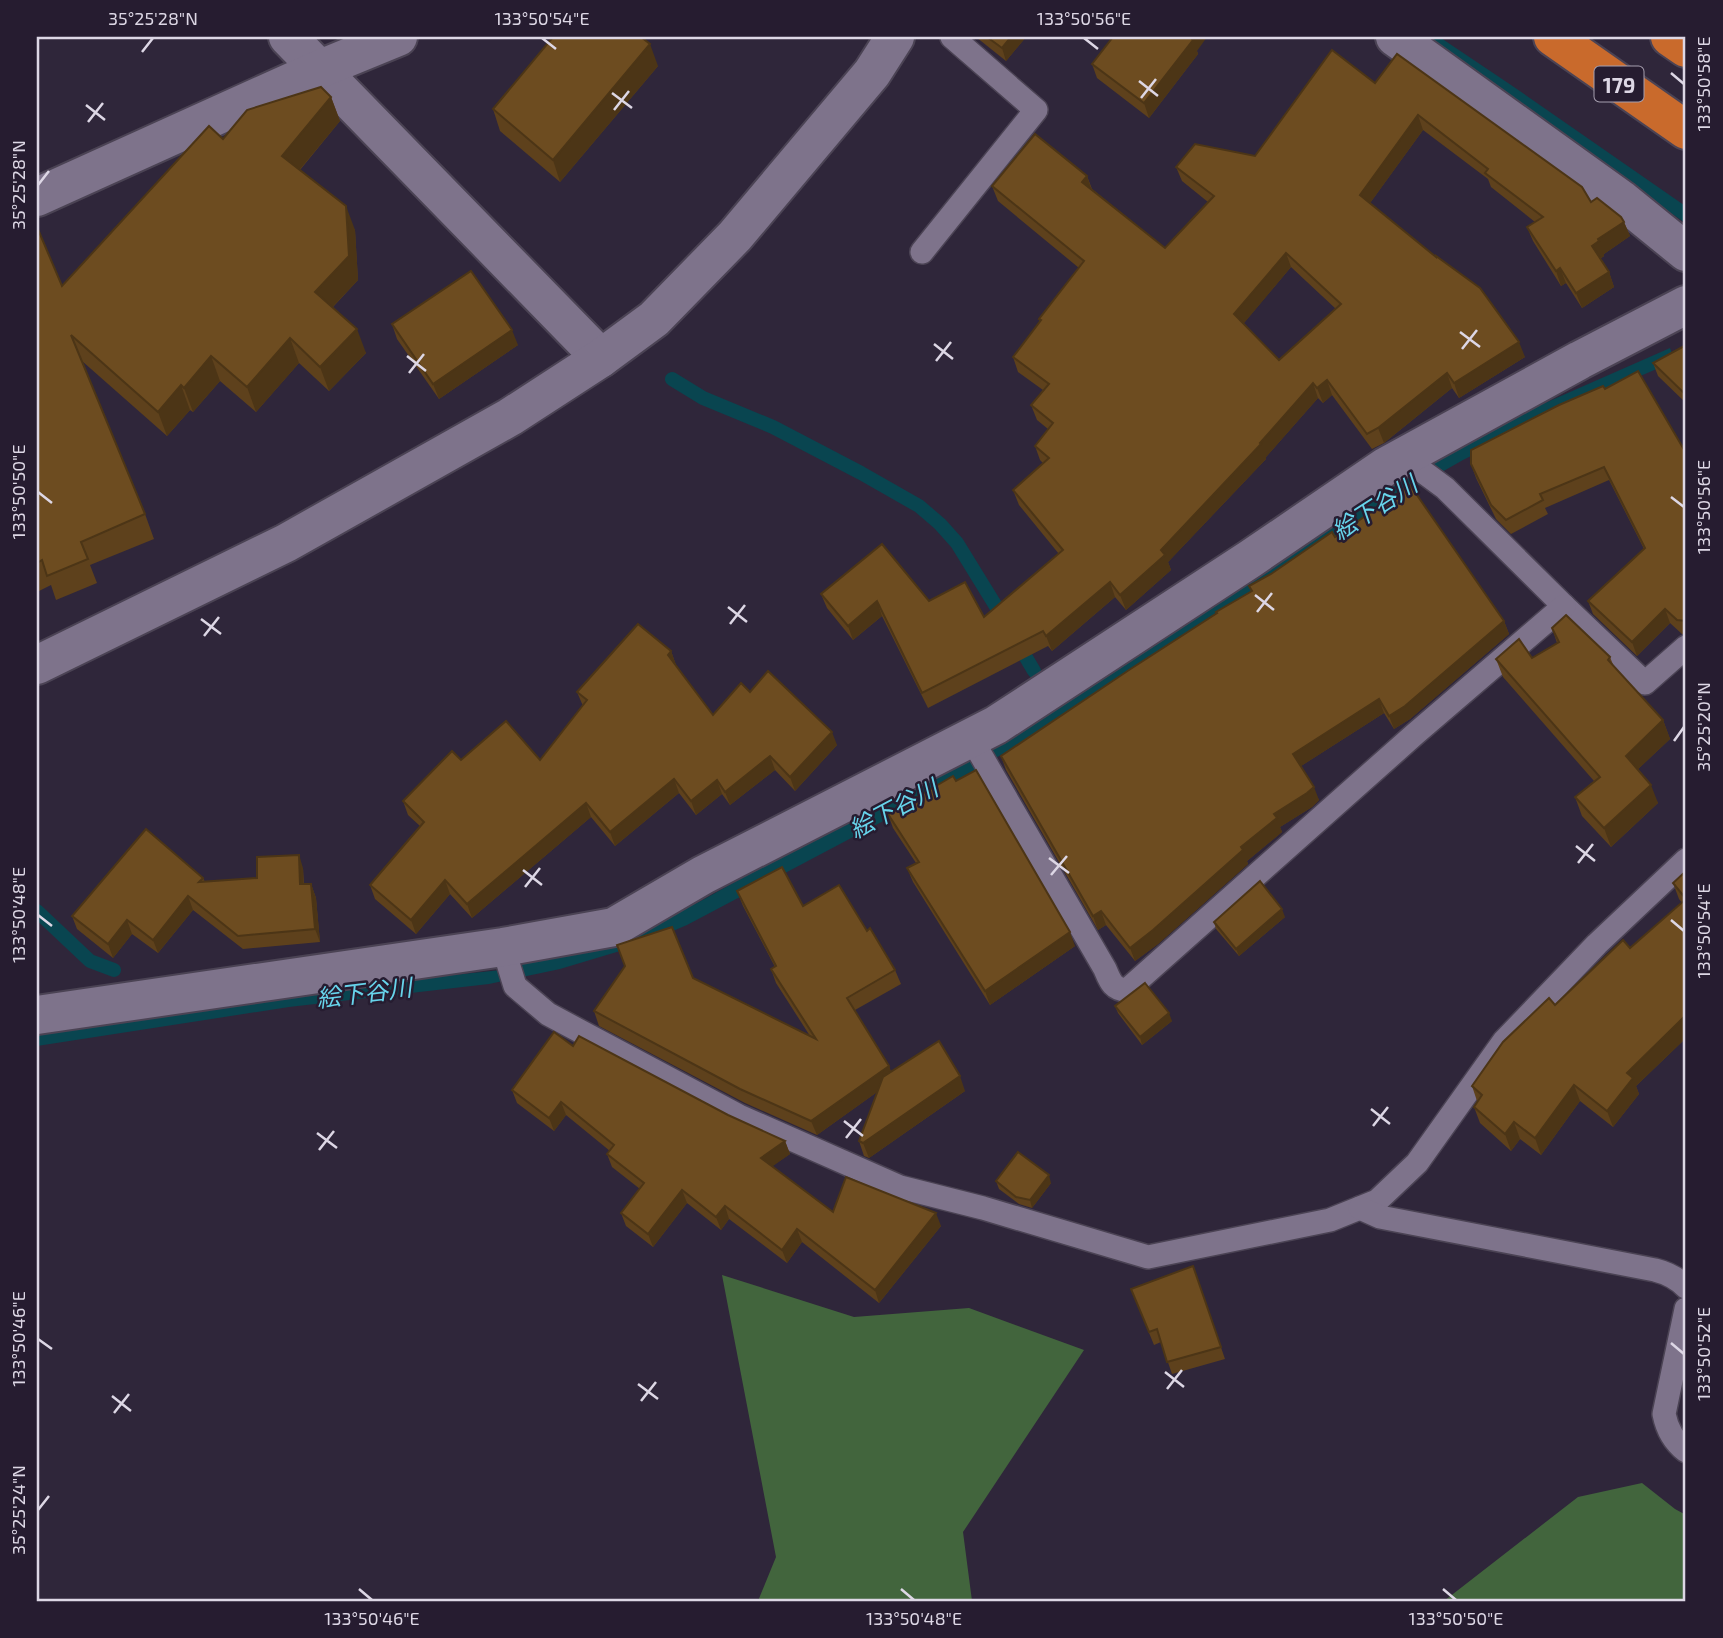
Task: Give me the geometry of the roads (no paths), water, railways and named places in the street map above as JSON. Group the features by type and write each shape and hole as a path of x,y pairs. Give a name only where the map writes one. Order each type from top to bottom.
{"highway":[{"name":"179","path":"1553,37 1686,130"},
{"path":"1670,37 1686,48"}],"street":[{"path":"288,37 601,358"},
{"path":"37,197 320,69 398,37"},
{"path":"37,665 286,543 510,417 654,320 735,236 872,73 895,37"},
{"path":"1395,37 1622,200 1686,252"},
{"path":"37,1015 503,947 614,927 703,875 996,726 1385,467 1686,305"}],"lane":[{"path":"922,251 1036,110 952,37"},
{"path":"1403,457 1445,488 1645,683 1686,647"},
{"path":"971,738 1105,969 1110,983 1119,990 1127,990 1415,734 1564,606"},
{"path":"503,947 515,986 548,1014 738,1116 900,1188 983,1208 1148,1257 1330,1220 1377,1201 1417,1163 1504,1041 1597,944 1686,860"},
{"path":"1360,1208 1380,1217 1655,1270 1679,1280 1686,1287"},
{"path":"1686,1309 1664,1414 1668,1431 1686,1451"}],"water":[{"name":"絵下谷川","path":"1670,348 1675,361 1562,410 1463,460 1389,502 1064,719 908,808 687,925 640,945 560,969 489,984 289,1007 37,1046 37,1030 350,986 501,970 640,929 699,902 776,859 972,759 1397,479 1513,417"}],"waterway":[{"path":"1427,37 1686,215"},
{"path":"672,379 703,398 773,427 919,506 957,543 1005,621"},
{"path":"1017,642 1034,671"},
{"path":"37,911 90,961 114,970"}]}
